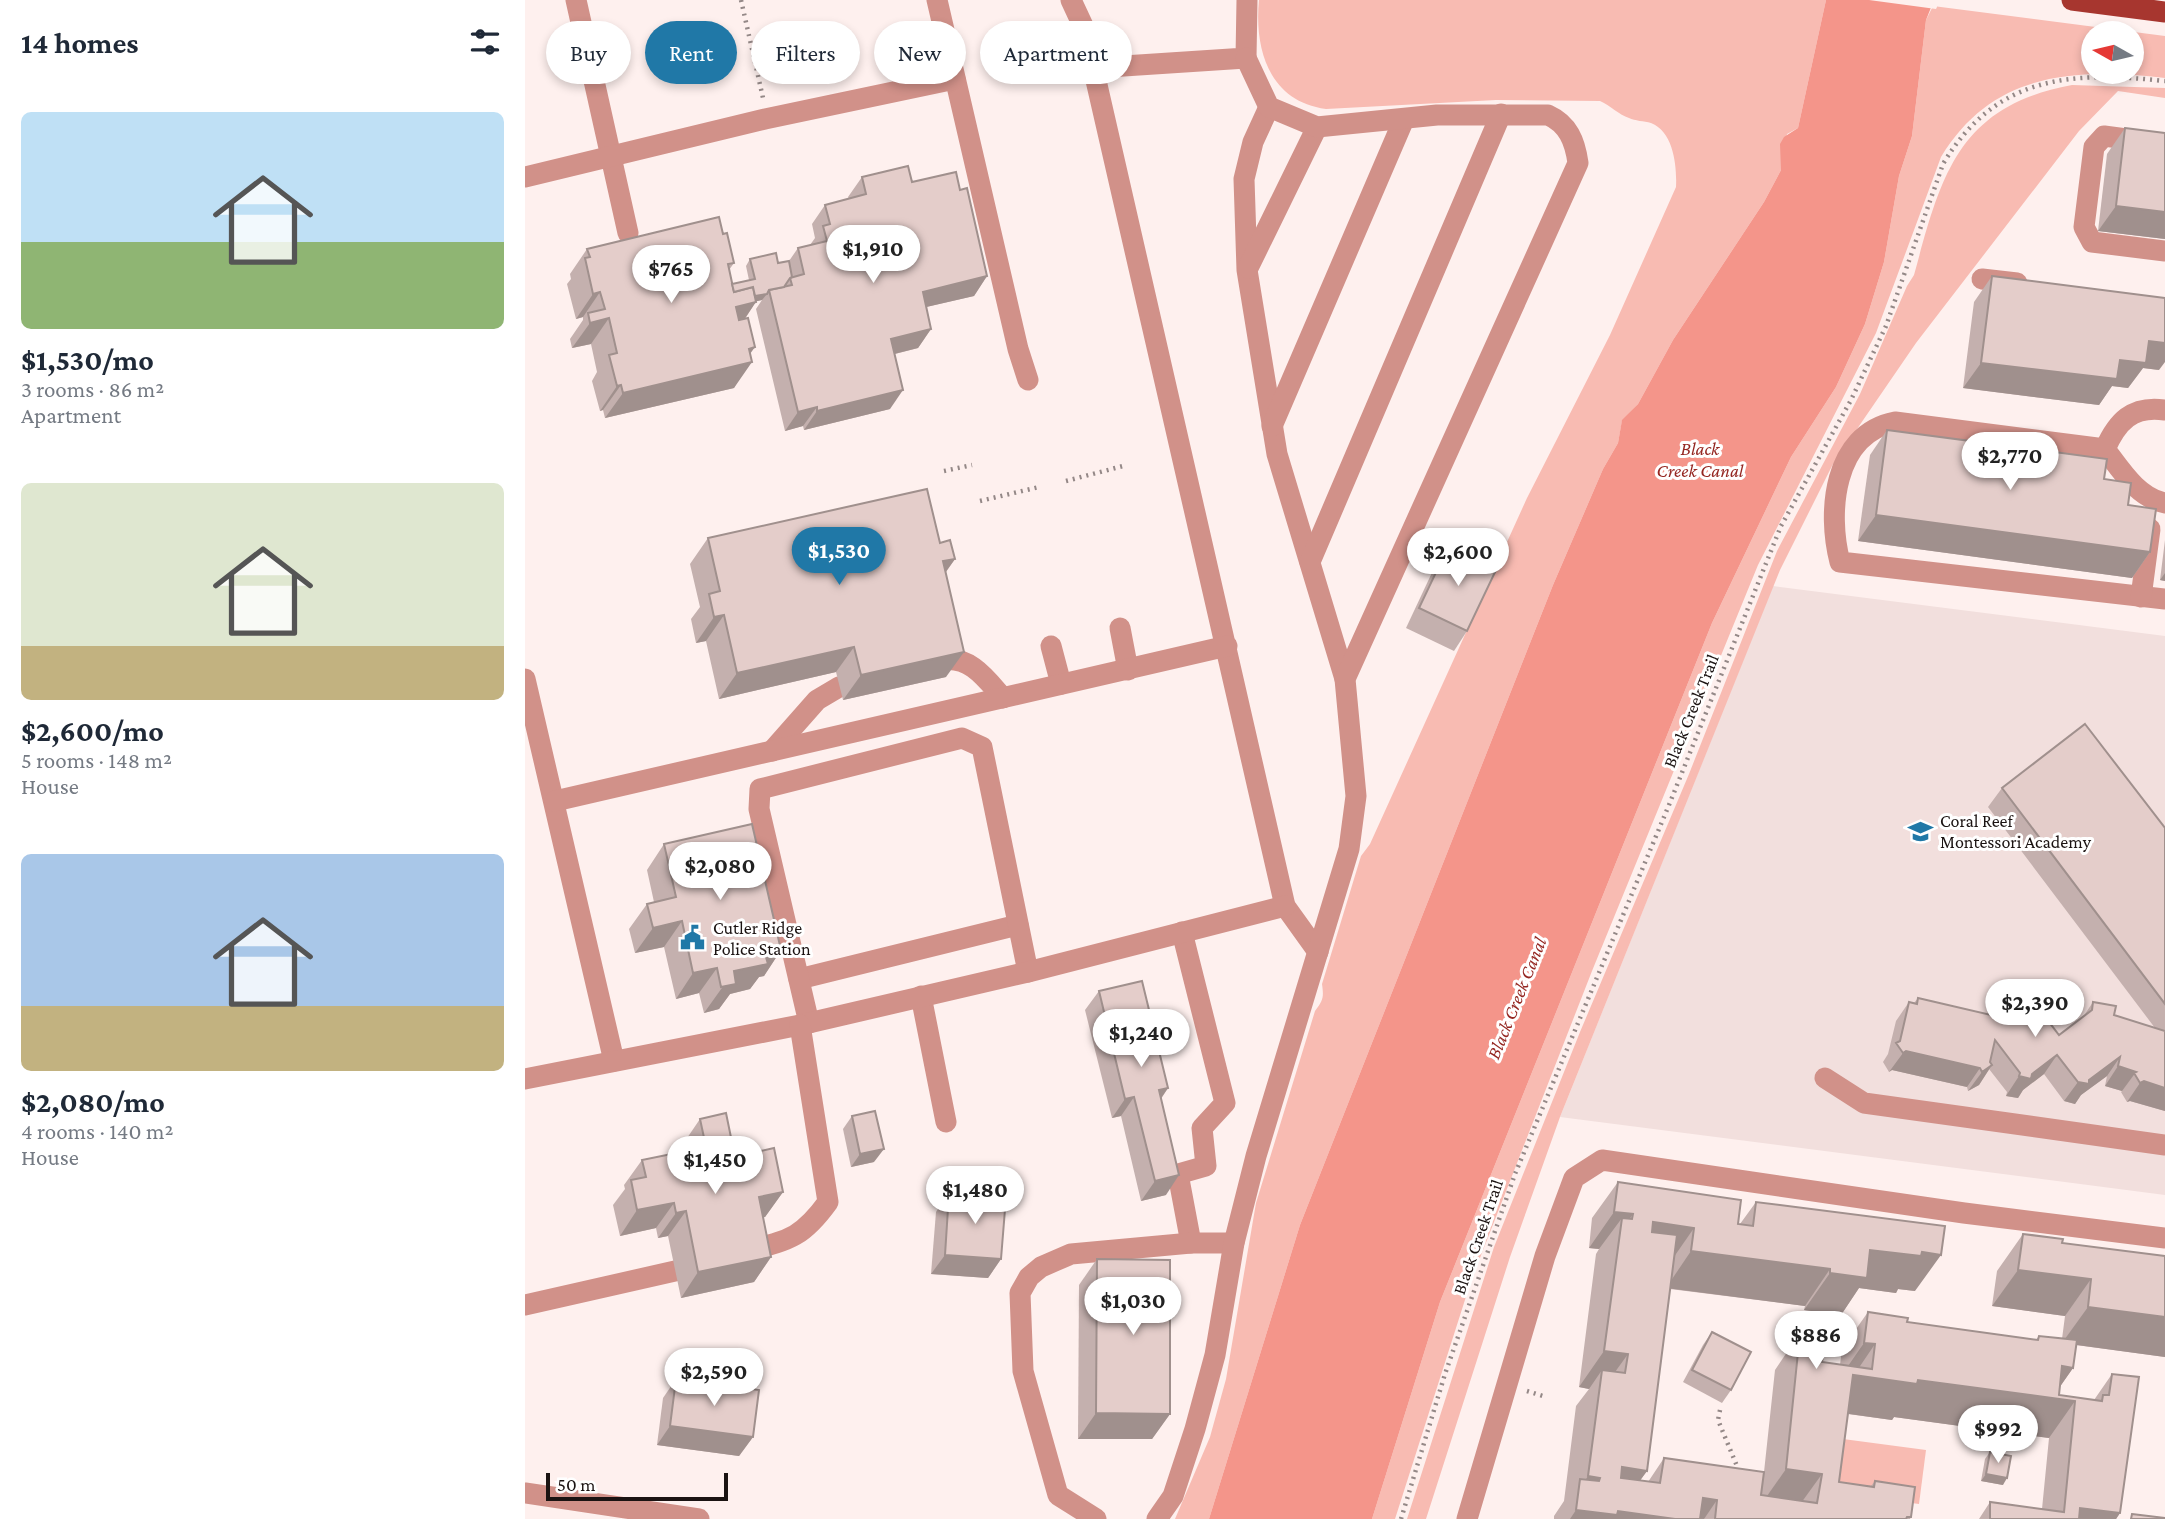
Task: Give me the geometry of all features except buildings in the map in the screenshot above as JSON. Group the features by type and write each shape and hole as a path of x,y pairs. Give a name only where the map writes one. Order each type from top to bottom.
{"main road":[{"path":"2072,0 2165,12"}],"lane":[{"path":"576,0 628,233"},
{"path":"937,0 942,21"},
{"path":"1071,0 1081,21"},
{"path":"1247,0 1246,58 1269,107 1317,127 1404,119 1501,114 1548,115 1562,121 1576,148 1578,163 1345,679"},
{"path":"1132,66 1246,58"},
{"path":"525,177 765,119 931,84"},
{"path":"956,84 1018,349 1028,380"},
{"path":"1098,84 1285,906 1318,952"},
{"path":"1157,1519 1173,1496 1199,1417 1215,1355 1234,1243 1256,1156 1349,849 1356,796 1345,679 1277,454 1247,270 1244,179 1253,142 1269,107"},
{"path":"1310,562 1501,114"},
{"path":"1272,426 1404,119"},
{"path":"1247,270 1317,127"},
{"path":"2165,144 2104,136 2095,147 2084,227 2092,242 2165,251"},
{"path":"1982,279 2034,285"},
{"path":"2105,449 2116,425 2134,414 2165,410"},
{"path":"2141,597 2159,502 2133,485 2105,449 1895,422 1881,425 1852,452 1842,470 1832,505 1832,534 1840,562 2165,600"},
{"path":"1120,628 1128,670"},
{"path":"1051,646 1061,684"},
{"path":"555,801 1227,646"},
{"path":"942,660 949,659 974,667 1003,698"},
{"path":"525,679 614,1061"},
{"path":"772,751 817,700 839,687"},
{"path":"747,1251 776,1243 808,1229 828,1202 799,979 759,809 760,789 962,737 982,747 1028,972"},
{"path":"525,1079 805,1024 1028,972 1285,906"},
{"path":"799,979 1018,925"},
{"path":"1182,932 1225,1103 1202,1128 1206,1166 1178,1174 1191,1243"},
{"path":"921,996 946,1122"},
{"path":"1825,1078 1864,1103 2165,1145"},
{"path":"1467,1519 1545,1256 1574,1178 1602,1160 1964,1213 2165,1238"},
{"path":"1096,1519 1058,1495 1023,1371 1020,1293 1029,1277 1041,1267 1071,1254 1191,1243 1234,1243"},
{"path":"525,1305 675,1271"},
{"path":"525,1493 689,1518"}],"path":[{"path":"741,0 766,109"},
{"name":"Black Creek Trail","path":"1401,1519 1450,1360 1515,1174 1669,805 1776,536 1851,400 1887,326 1943,164 1956,143 1974,123 2011,96 2033,86 2078,76 2165,81"},
{"path":"944,471 972,465"},
{"path":"1066,481 1123,466"},
{"path":"979,500 1039,487"},
{"path":"1720,1410 1718,1420 1742,1479"}],"shaded area":[{"path":"1259,0 1826,0 1798,128 1787,134 1781,170 1764,202 1673,340 1638,404 1622,421 1618,443 1603,469 1553,585 1300,1225 1209,1519 1175,1519 1210,1437 1226,1379 1256,1203 1315,1011 1322,999 1322,984 1361,856 1370,844 1527,498 1610,335 1676,187 1675,160 1665,134 1651,123 1625,117 1600,101 1496,100 1326,109 1307,104 1291,96 1279,85 1270,71 1259,37"},
{"path":"1933,6 2081,25 2081,75 2039,82 2011,92 1985,107 1962,129 1941,157 1876,333 1758,565 1592,971 1471,1281 1395,1519 1372,1519 1440,1302 1712,623 1791,457 1836,387 1865,324 1884,262 1899,176 1912,136 1926,20"},
{"path":"2144,33 2165,36 2165,78 2144,76"},
{"path":"2072,85 2165,88 2165,98 2118,91 2079,131 1916,343 1833,464 1780,570 1560,1117 1510,1257 1426,1519 1407,1519 1494,1247 1580,1032 1689,774 1777,551 1860,394 1914,275 1946,177 1960,151 1979,129 2003,110 2033,95"},
{"name":"Coral Reef Montessori Academy","path":"1773,586 2165,636 2165,1195 1560,1117"},
{"path":"1843,1439 1926,1450 1919,1504 1836,1493"}],"water":[{"name":"Black Creek Canal","path":"1826,0 1934,0 1926,20 1912,136 1899,176 1884,262 1865,324 1836,387 1791,457 1712,623 1440,1302 1372,1519 1209,1519 1300,1225 1553,585 1603,469 1618,443 1622,420 1638,404 1673,340 1764,202 1781,170 1780,144 1784,137 1798,128"}],"pier":[{"path":"1869,0 1937,0 1937,7 1936,9"}],"place":[{"name":"Coral Reef Montessori Academy","path":"1920,831"},
{"name":"Cutler Ridge Police Station","path":"693,938"}]}
